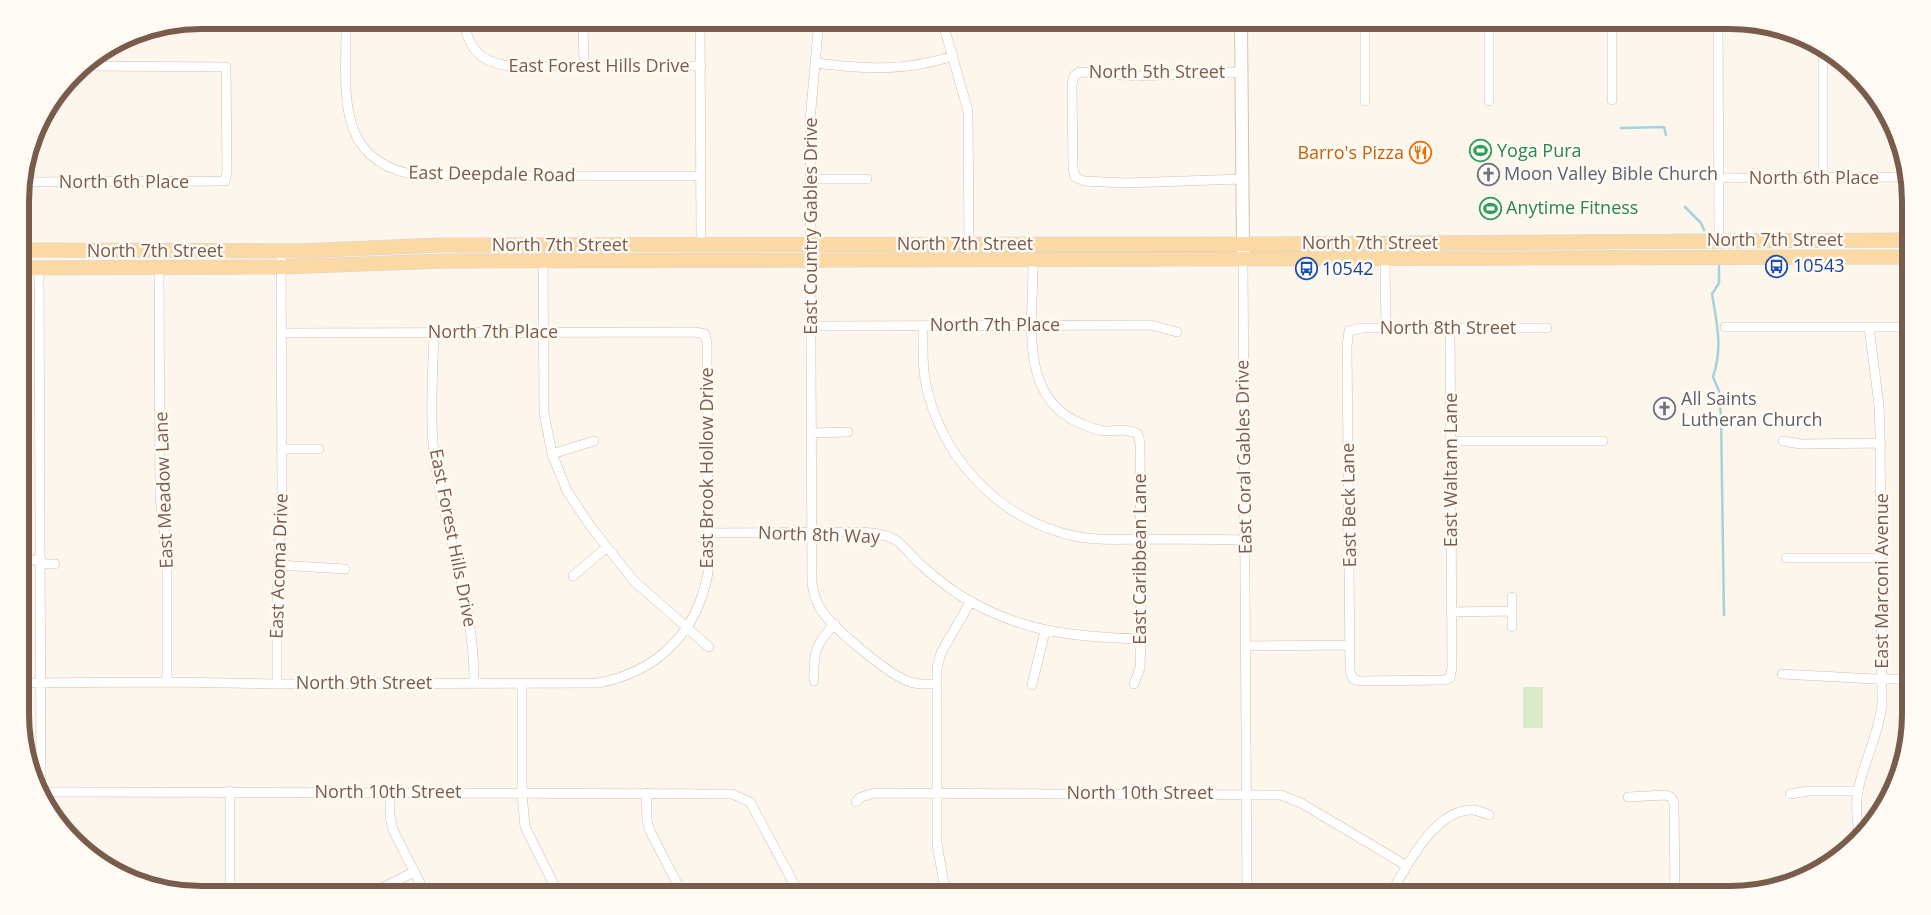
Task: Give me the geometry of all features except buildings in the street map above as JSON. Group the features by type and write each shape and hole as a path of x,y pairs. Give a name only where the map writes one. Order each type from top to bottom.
{"main road":[{"path":"1690,241 1703,250 1708,258 1740,240"},
{"name":"North 7th Street","path":"29,250 281,251 350,250 441,245 1243,244 1902,240"},
{"path":"107,251 107,267"},
{"name":"North 7th Street","path":"29,268 281,267 543,261 1902,257"}],"street":[{"name":"East Deepdale Road","path":"346,29 348,119 363,148 374,159 401,173 422,176 700,176"},
{"name":"East Forest Hills Drive","path":"465,29 472,48 495,65 700,66"},
{"path":"583,29 584,66"},
{"path":"700,29 701,244"},
{"name":"East Country Gables Drive","path":"819,29 810,120 813,593 821,609 835,624"},
{"path":"944,29 968,111 969,244"},
{"name":"East Coral Gables Drive","path":"1241,29 1246,886"},
{"path":"1364,29 1365,101"},
{"path":"1488,29 1489,102"},
{"path":"1612,29 1612,100"},
{"path":"1718,29 1720,241"},
{"path":"816,63 888,69 919,65 952,56"},
{"path":"1823,56 1824,178"},
{"name":"North 6th Place","path":"30,182 225,181 228,172 226,66 95,65"},
{"name":"North 5th Street","path":"1242,72 1136,76 1080,72 1074,76 1072,85 1073,166 1075,177 1084,181 1126,183 1242,179"},
{"name":"North 6th Place","path":"1719,178 1901,177"},
{"path":"810,179 867,179"},
{"name":"East Acoma Drive","path":"277,684 278,565 282,496 281,251"},
{"path":"1385,260 1386,328"},
{"path":"543,261 544,413 552,454 567,492 640,588 709,647"},
{"path":"1032,325 1033,261"},
{"path":"39,268 41,777"},
{"name":"East Meadow Lane","path":"159,268 160,498 167,550 167,682"},
{"name":"East Caribbean Lane","path":"1032,325 1035,370 1045,392 1056,407 1067,417 1102,431 1131,430 1138,434 1140,443 1141,639 1140,668 1134,684"},
{"name":"North 7th Place","path":"811,326 1151,325 1177,332"},
{"path":"924,326 925,373 935,417 955,454 980,484 1008,508 1049,529 1063,534 1094,539 1245,540"},
{"path":"1725,327 1902,326"},
{"name":"East Marconi Avenue","path":"1859,829 1856,816 1858,791 1881,719 1882,679 1881,443 1879,405 1869,327"},
{"name":"North 8th Street","path":"1350,331 1362,328 1547,328"},
{"name":"East Waltann Lane","path":"1353,678 1359,681 1444,680 1450,678 1452,667 1450,328"},
{"name":"East Beck Lane","path":"1350,331 1347,356 1350,671 1353,678"},
{"name":"North 7th Place","path":"281,332 695,332 706,334"},
{"name":"East Forest Hills Drive","path":"434,332 434,451 442,502 470,620 474,683"},
{"name":"East Brook Hollow Drive","path":"687,628 701,602 708,573 706,334"},
{"path":"812,432 848,432"},
{"path":"552,454 594,441"},
{"path":"1450,441 1603,441"},
{"path":"1783,441 1801,444 1881,443"},
{"path":"281,449 319,449"},
{"name":"North 8th Way","path":"708,533 861,532 885,535 896,540 931,573 971,601 1015,622 1045,631 1084,637 1141,639"},
{"path":"573,576 607,547"},
{"path":"1786,558 1882,558"},
{"path":"29,561 56,564"},
{"path":"278,565 345,569"},
{"path":"1512,597 1512,627"},
{"path":"944,886 937,844 937,668 941,653 971,601"},
{"path":"1451,612 1512,611"},
{"path":"814,681 814,655 816,647 835,624 873,658 904,679 922,684 937,684"},
{"name":"North 9th Street","path":"29,683 598,682 620,678 644,668 664,654 687,628"},
{"path":"1032,684 1045,631"},
{"path":"1246,646 1350,645"},
{"path":"1782,674 1902,679"},
{"path":"522,683 522,793 525,826 555,886"},
{"path":"230,791 230,886"},
{"path":"1790,794 1808,791 1858,791"},
{"name":"North 10th Street","path":"48,792 646,792 732,794 750,802 795,886"},
{"path":"646,792 647,820 650,831 678,886"},
{"path":"390,793 390,816 393,830 421,886"},
{"name":"North 10th Street","path":"856,802 861,797 875,793 1271,794 1289,797 1407,866"},
{"path":"1628,797 1665,795 1671,797 1674,803 1675,886"},
{"path":"1395,886 1428,835 1452,816 1474,810 1488,815"},
{"path":"386,886 414,872"}],"green space":[{"path":"1523,687 1543,687 1543,728 1523,728"}],"waterway":[{"path":"1621,128 1664,127 1666,135"},
{"path":"1685,207 1701,223 1704,230"},
{"path":"1719,266 1719,283 1712,294 1718,345 1718,355 1713,377 1719,391 1721,417 1724,615"}],"place":[{"name":"Yoga Pura","path":"1481,151"},
{"name":"Barro's Pizza","path":"1420,153"},
{"name":"Moon Valley Bible Church","path":"1488,174"},
{"name":"Anytime Fitness","path":"1490,208"},
{"name":"10543","path":"1777,266"},
{"name":"10542","path":"1306,269"},
{"name":"All Saints Lutheran Church","path":"1665,409"}]}
